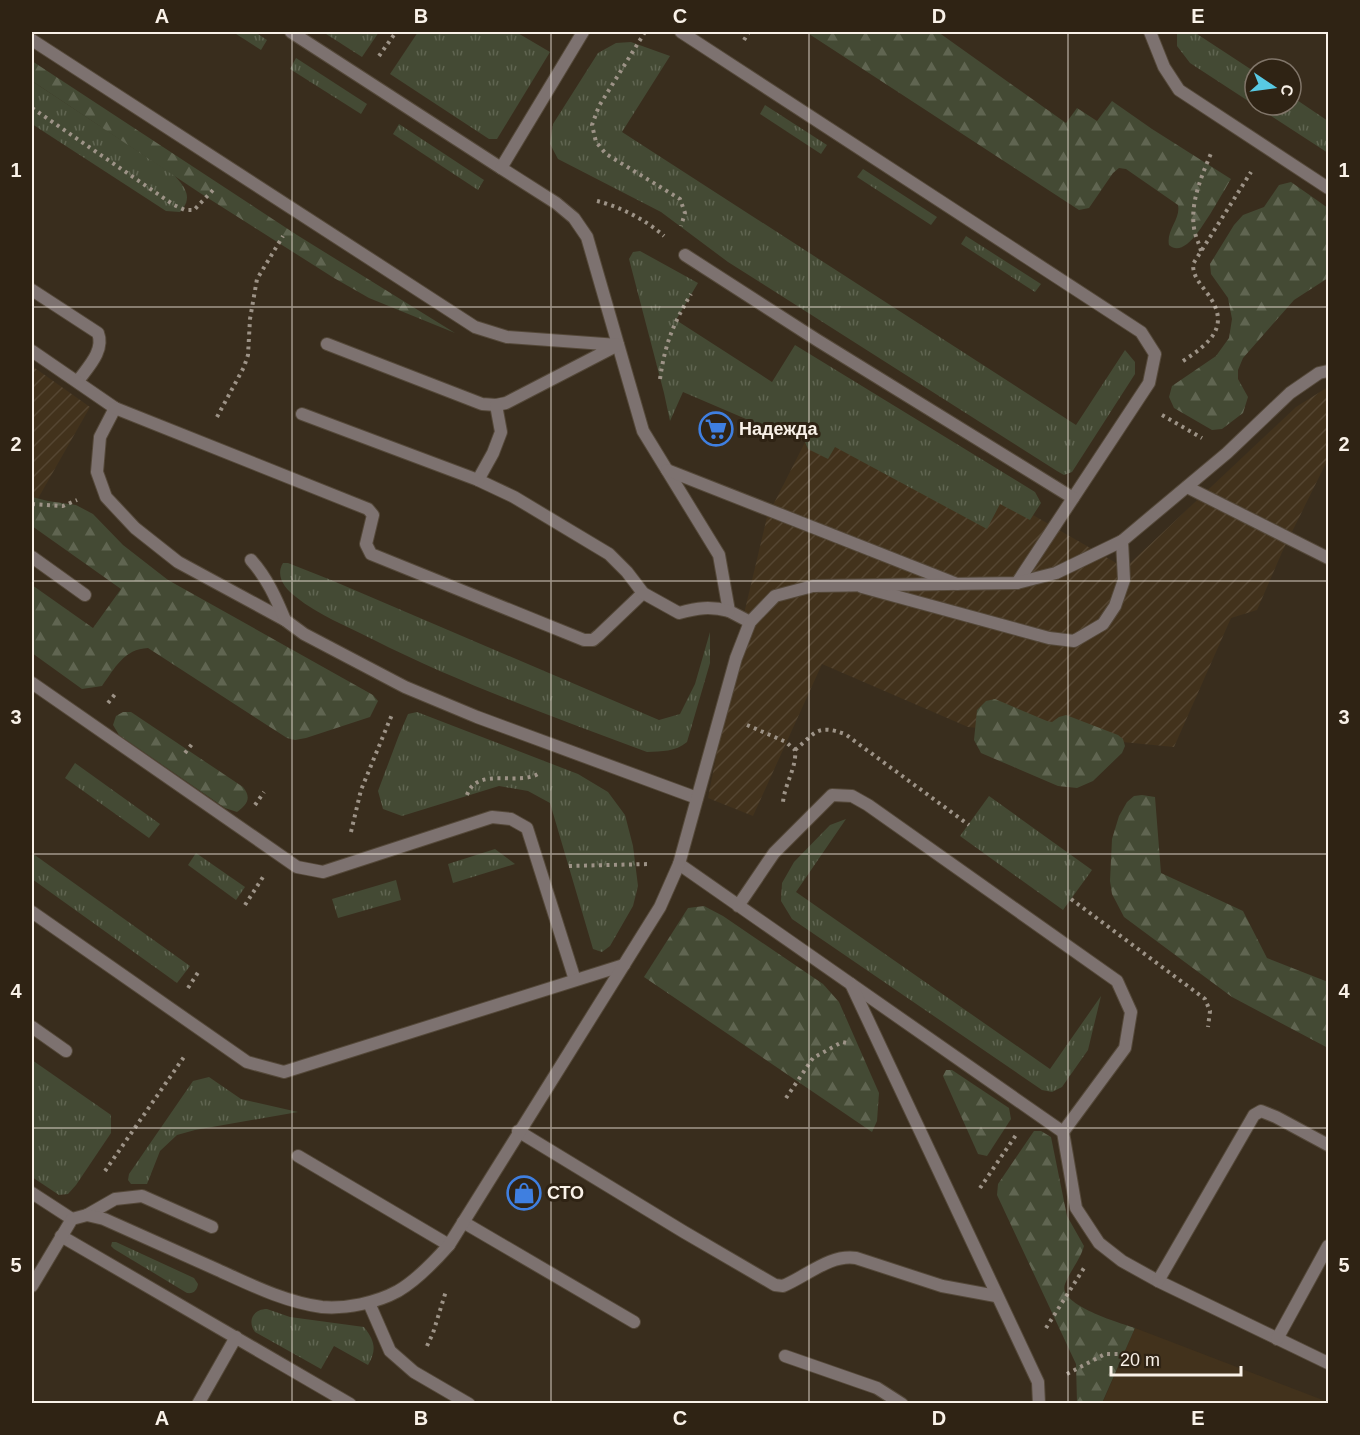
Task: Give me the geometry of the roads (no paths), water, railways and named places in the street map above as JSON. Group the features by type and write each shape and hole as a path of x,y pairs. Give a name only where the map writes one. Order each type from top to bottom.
{"street":[{"path":"291,32 556,203 574,219 587,237 643,431 719,555 729,610"},
{"path":"501,168 583,32"},
{"path":"681,32 1141,332 1155,354 1149,383 1017,583"},
{"path":"1149,32 1164,67 1179,90 1329,188"},
{"path":"32,40 475,327 507,337 618,345"},
{"path":"685,255 817,340 1073,498"},
{"path":"32,290 98,333 100,346 78,381"},
{"path":"327,344 482,404 496,405 506,403 618,345"},
{"path":"32,351 115,408 129,415 203,442 368,509 373,515 366,544 371,554 584,640 592,640 599,635 643,593"},
{"path":"87,1215 104,1219 255,1287 296,1302 324,1307 349,1306 369,1303 397,1291 427,1269 449,1245 518,1131 660,907 679,864 736,658 750,622 775,596 813,586 1017,583 1056,573 1122,541 1227,453 1290,393 1320,373 1329,371"},
{"path":"478,480 493,453 501,432 496,405"},
{"path":"115,408 100,436 97,472 106,497 135,528 178,562 285,620 304,634 405,687 477,717 697,798"},
{"path":"302,414 478,480 514,496 609,554 643,593 679,613 701,607 716,607 729,610 750,622"},
{"path":"667,470 957,584"},
{"path":"1187,487 1329,558"},
{"path":"855,585 1049,638 1074,641 1103,624 1115,606 1124,580 1122,541"},
{"path":"32,557 86,595"},
{"path":"251,560 274,592 285,620"},
{"path":"32,683 297,867 323,872 492,817 511,819 527,828 575,980"},
{"path":"738,906 774,853 832,795 852,796 878,812 1117,981 1131,1012 1125,1048 1063,1132"},
{"path":"679,864 1063,1132 1076,1208 1099,1243 1122,1260 1158,1281 1329,1363"},
{"path":"32,912 247,1062 284,1072 624,965"},
{"path":"850,983 1038,1382 1039,1404"},
{"path":"32,1027 66,1051"},
{"path":"1158,1281 1254,1115 1261,1111 1329,1145"},
{"path":"518,1131 684,1233 776,1285 783,1287 833,1260 847,1256 942,1286 996,1296"},
{"path":"298,1156 449,1245"},
{"path":"32,1193 72,1219"},
{"path":"32,1286 72,1219 87,1215 115,1199 142,1196 212,1227"},
{"path":"463,1222 634,1322"},
{"path":"61,1236 350,1404"},
{"path":"1277,1339 1329,1246"},
{"path":"369,1303 390,1351 414,1372 469,1404"},
{"path":"198,1404 236,1337"},
{"path":"784,1356 877,1388 903,1404"}],"place":[{"name":"Надежда","path":"716,429"},
{"name":"СТО","path":"524,1193"}]}
